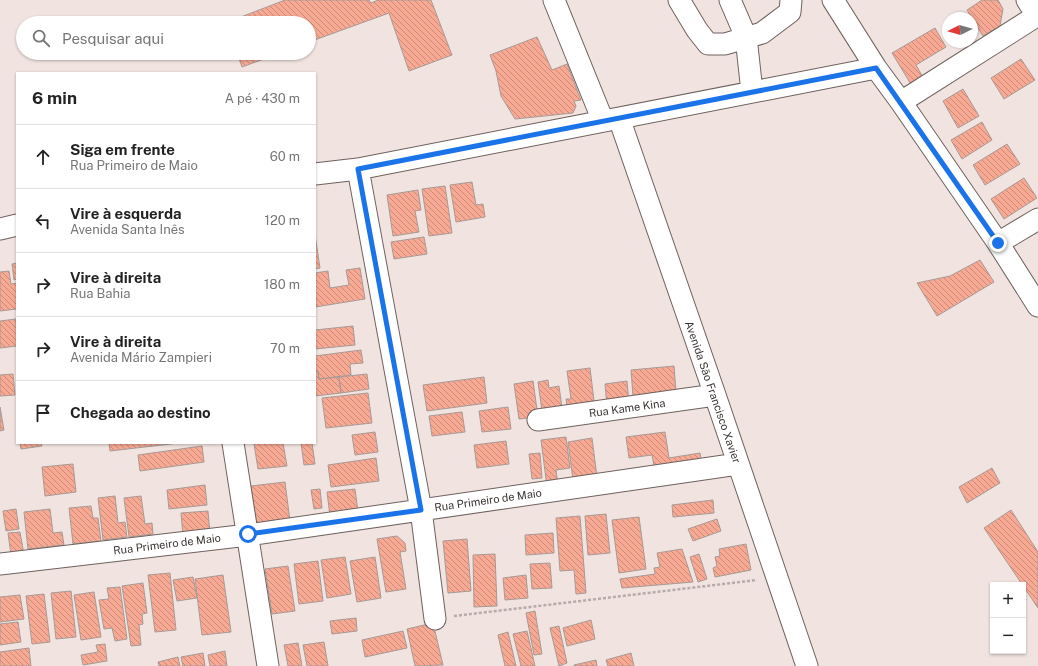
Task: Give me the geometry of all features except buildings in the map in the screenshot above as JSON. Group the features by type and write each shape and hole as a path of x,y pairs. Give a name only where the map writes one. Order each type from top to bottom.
{"street":[{"name":"Avenida São Francisco Xavier","path":"554,0 611,119 715,395 807,666"},
{"path":"680,0 697,30 708,44 725,44 762,33 790,12 791,0"},
{"path":"730,0 746,37 752,92"},
{"path":"833,0 876,68 998,243 1038,306"},
{"path":"901,102 1034,10"},
{"path":"316,174 358,169 876,68"},
{"path":"358,169 421,510 435,618"},
{"path":"998,243 1038,219"},
{"path":"0,229 16,225"},
{"name":"Rua Kame Kina","path":"538,420 715,395"},
{"path":"233,444 268,666"},
{"name":"Rua Primeiro de Maio","path":"0,564 248,534 738,464"}],"path":[{"path":"435,618 777,578"}],"route":[{"path":"248,534 421,510 358,169 876,68 998,243"}]}
